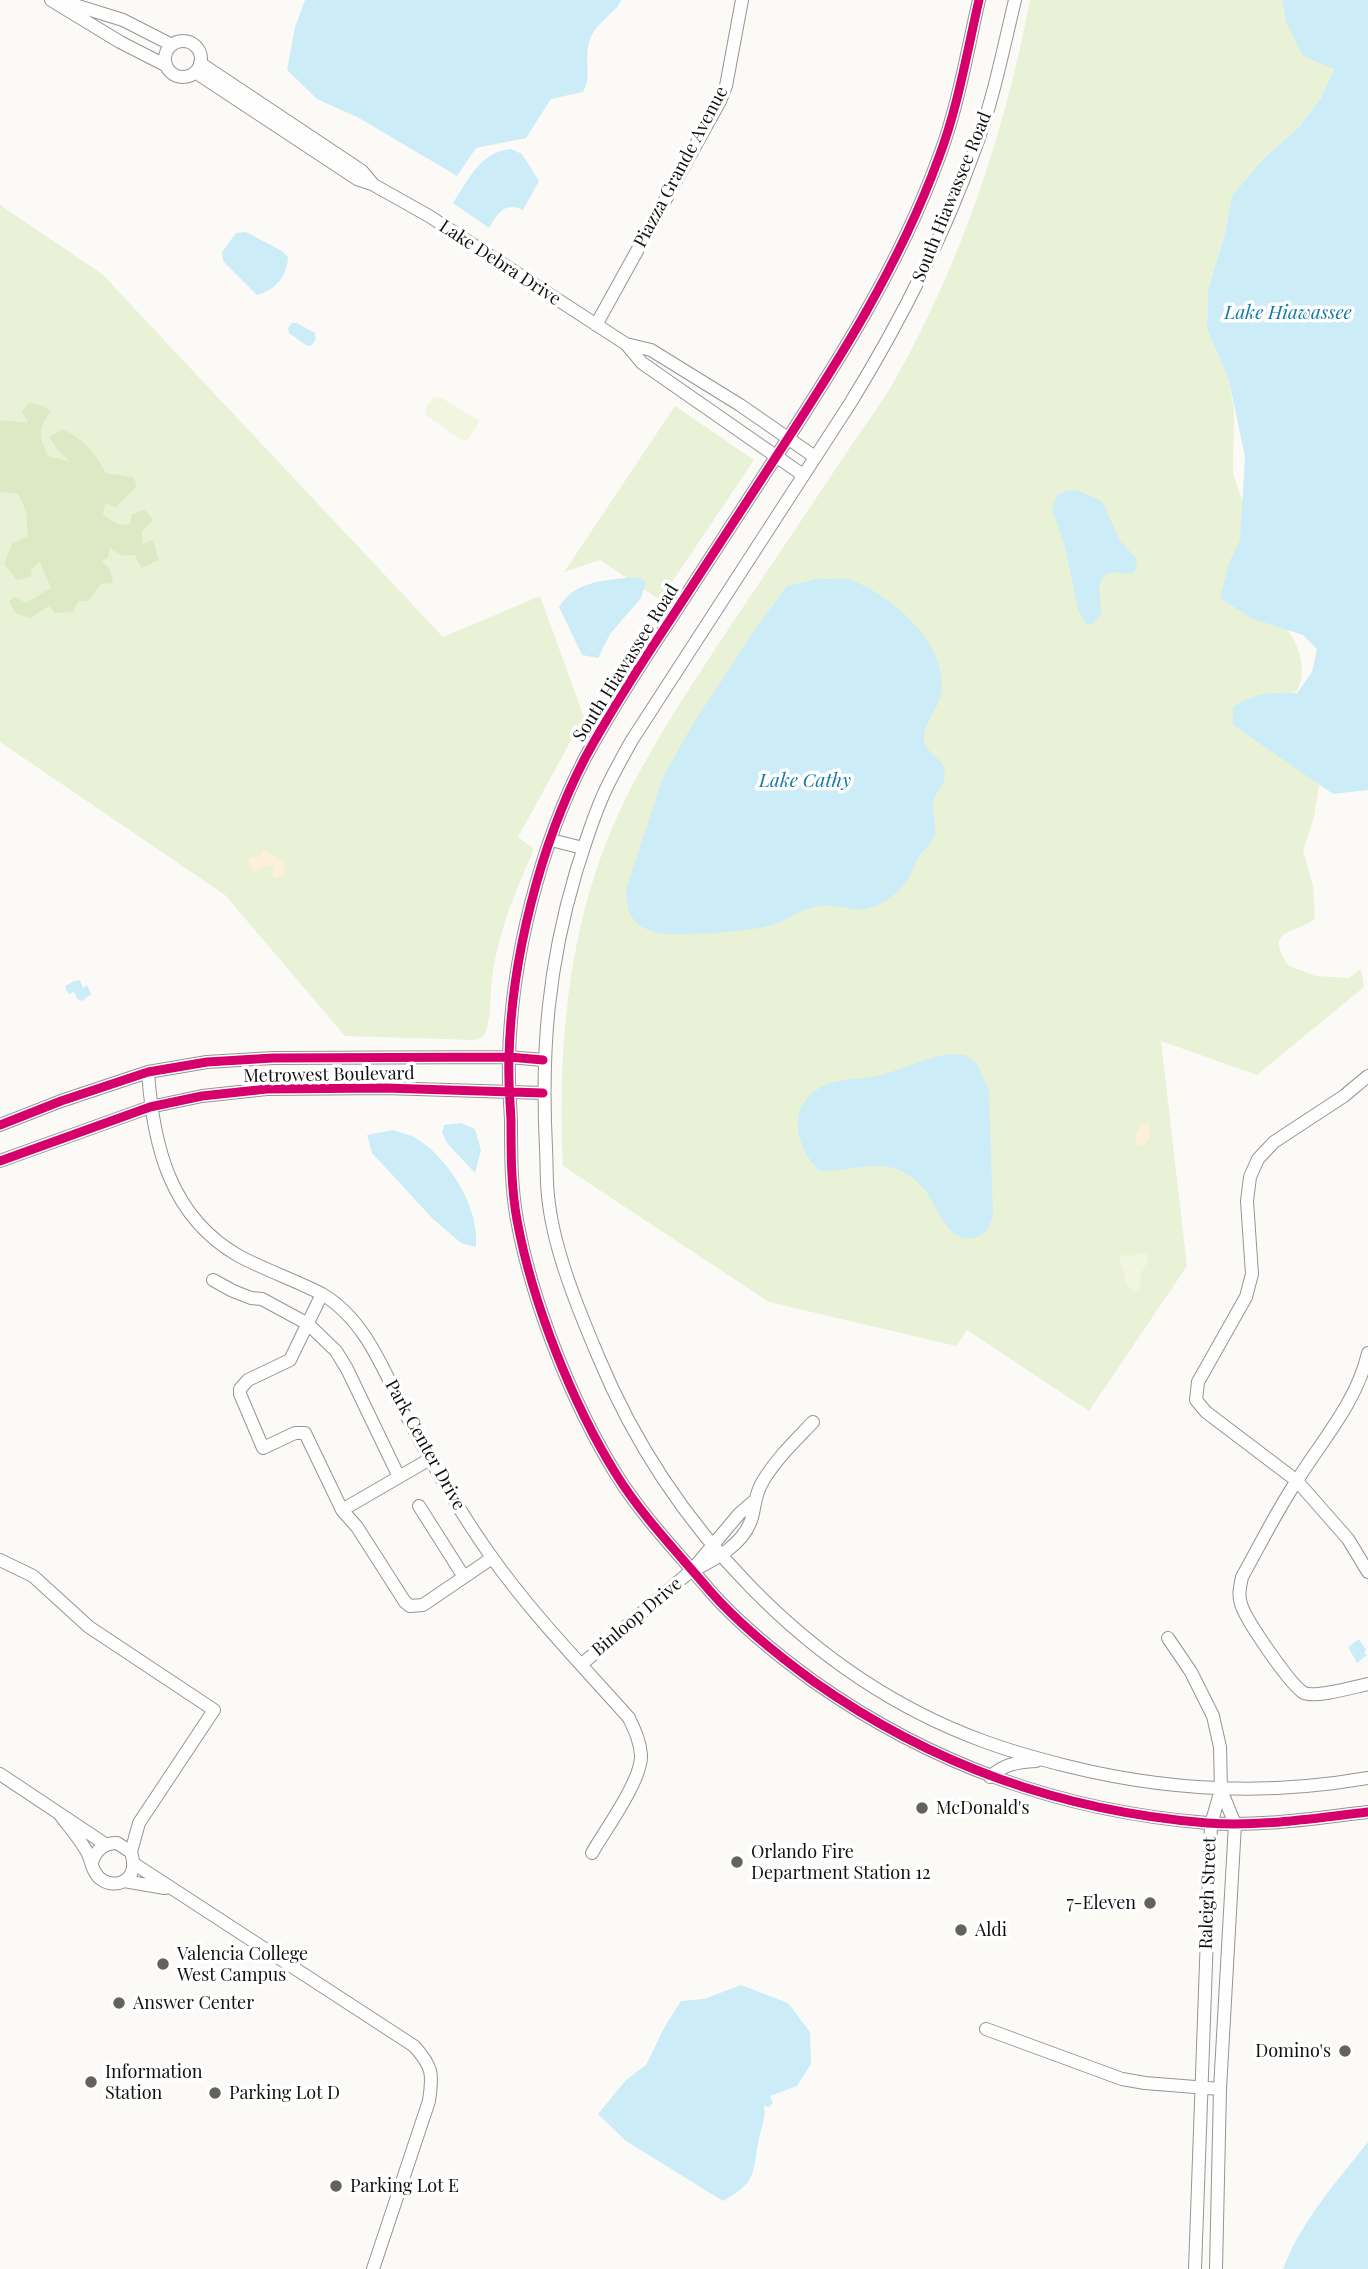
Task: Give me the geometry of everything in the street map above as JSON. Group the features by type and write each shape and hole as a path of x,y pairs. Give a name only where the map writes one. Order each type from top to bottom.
{"street":[{"path":"51,0 120,42 165,65 176,76 185,77 198,68 200,53 190,42 182,41 172,45 166,53 165,65"},
{"path":"60,0 122,20 172,45"},
{"name":"Piazza Grande Avenue","path":"596,325 720,101 726,86 743,0"},
{"name":"South Hiawassee Road","path":"979,0 943,145 890,268 867,311 788,438 618,700 582,764 551,840 529,910 514,990 509,1057 516,1216 533,1284 558,1355 589,1426 618,1478 723,1606 760,1639 833,1695 906,1739 990,1777 1094,1807 1211,1824 1282,1823 1368,1812"},
{"name":"South Hiawassee Road","path":"1015,0 996,81 979,137 918,284 881,352 632,740 605,791 583,848 559,937 550,988 543,1060 549,1206 563,1263 583,1320 609,1383 637,1439 712,1545 748,1586 787,1623 831,1658 928,1716 982,1741 1109,1776 1163,1785 1221,1790 1278,1789 1368,1778"},
{"path":"91,24 97,12"},
{"name":"Lake Debra Drive","path":"198,68 362,171 372,184 429,216 625,344 642,363 803,474"},
{"name":"Lake Debra Drive","path":"625,344 651,350 815,457"},
{"path":"692,398 703,382"},
{"path":"551,840 583,848"},
{"name":"Metrowest Boulevard","path":"0,1125 148,1072 207,1062 273,1058 509,1057 543,1060"},
{"name":"Park Center Drive","path":"148,1072 150,1107 171,1184 186,1210 211,1236 239,1255 322,1294 357,1324 374,1351 450,1496 492,1558 532,1609 629,1718 639,1737 641,1758 637,1776 592,1853"},
{"path":"1368,1076 1344,1096 1274,1142 1258,1159 1250,1177 1247,1201 1252,1274 1247,1297 1198,1382 1196,1400 1206,1412 1297,1481 1348,1539 1368,1572"},
{"name":"Metrowest Boulevard","path":"0,1161 150,1107 202,1096 267,1089 543,1093"},
{"path":"213,1280 242,1295 262,1299 308,1324 336,1351 399,1477"},
{"path":"322,1294 290,1360 248,1380 240,1389 262,1448 295,1433 304,1433 342,1510 358,1527 410,1606 423,1605 492,1558"},
{"path":"1368,1353 1364,1373 1340,1419 1297,1481 1242,1577 1239,1590 1241,1606 1290,1682 1305,1694 1368,1684"},
{"path":"692,1570 722,1556 750,1523 754,1501 770,1469 813,1422"},
{"path":"342,1510 430,1459"},
{"path":"692,1570 739,1514 754,1501"},
{"path":"419,1506 464,1577"},
{"path":"0,1560 33,1576 89,1627 214,1710 139,1823 131,1873 124,1881"},
{"name":"Binloop Drive","path":"582,1664 692,1570"},
{"path":"1168,1638 1191,1672 1213,1716 1220,1747 1221,1790"},
{"path":"990,1777 1000,1768 1016,1762 1047,1761"},
{"path":"0,1773 61,1816 111,1844 414,2046 426,2059 433,2075 429,2101 373,2269"},
{"name":"Raleigh Street","path":"1195,2269 1211,1824 1221,1790"},
{"name":"Raleigh Street","path":"1216,2269 1220,2089 1235,1824 1221,1790"},
{"path":"61,1816 82,1844 92,1862 94,1872 102,1881 114,1884 124,1881 179,1891"},
{"path":"92,1862 96,1853 139,1823"},
{"path":"986,2029 1122,2079 1220,2089"}],"green space":[{"path":"1030,0 1282,0 1286,22 1334,68 1321,98 1298,128 1262,160 1232,196 1225,233 1208,290 1207,328 1229,381 1234,410 1233,473 1285,627 1298,649 1302,666 1297,691 1285,695 1322,766 1314,817 1303,851 1313,885 1315,918 1285,934 1279,944 1289,966 1316,976 1349,978 1361,969 1364,987 1257,1075 1161,1041 1187,1266 1089,1411 967,1330 956,1346 769,1302 563,1166 563,1055 570,981 585,909 607,842 635,781 668,722 883,399 919,335 978,196 1008,99"},
{"path":"0,205 102,274 443,637 540,596 584,717 518,837 534,849 504,924 492,980 489,1021 484,1036 475,1040 345,1036 225,895 0,742"},
{"path":"434,397 440,397 478,420 467,440 463,441 427,416 425,409"},
{"path":"29,403 51,411 41,433 48,456 71,462 59,452 49,437 62,429 88,447 106,473 133,477 137,486 116,507 105,503 103,515 119,525 130,524 132,514 145,510 153,520 142,531 142,544 153,540 159,560 141,568 135,555 123,556 110,548 108,558 101,561 110,569 113,583 101,584 88,601 78,601 73,612 55,613 49,606 30,618 15,613 9,601 15,597 26,603 51,588 40,562 31,570 31,577 17,580 4,564 12,544 28,536 26,511 18,494 0,492 0,420 28,423 22,411"},
{"path":"675,406 754,460 660,600 600,560 564,572"},
{"path":"1142,1252 1147,1255 1148,1261 1141,1273 1139,1289 1134,1291 1125,1283 1119,1259 1122,1255 1131,1256"}],"sand":[{"path":"263,850 285,862 283,876 275,878 272,875 274,867 270,865 255,871 251,868 248,859 254,856 259,858"},
{"path":"1149,1123 1150,1136 1144,1145 1138,1146 1135,1138 1141,1124"}],"water":[{"path":"305,0 621,0 590,39 587,79 583,92 551,99 526,138 476,148 457,176 359,118 317,99 287,70 295,27"},
{"name":"Lake Hiawassee","path":"1282,0 1368,0 1368,790 1333,794 1233,725 1233,707 1241,702 1264,694 1297,693 1312,672 1317,649 1303,635 1253,619 1220,598 1229,563 1240,540 1245,457 1229,381 1207,328 1208,290 1225,233 1232,196 1262,160 1298,128 1321,98 1334,69 1303,56 1286,22"},
{"path":"511,149 522,154 539,181 523,210 511,207 502,210 489,228 453,203 483,161 500,151"},
{"path":"246,232 288,257 279,282 257,295 223,261 222,252 236,233"},
{"path":"292,323 315,333 316,339 312,345 307,346 289,333 288,328"},
{"path":"1077,490 1102,501 1120,541 1136,558 1137,567 1133,573 1116,572 1105,576 1100,585 1101,614 1091,625 1085,623 1078,609 1065,547 1052,508 1057,495"},
{"path":"638,577 646,582 641,598 610,634 598,658 582,655 559,607 574,591 584,586 604,580"},
{"name":"Lake Cathy","path":"817,579 854,581 886,599 916,626 937,659 941,695 924,733 925,744 942,764 945,773 933,802 933,840 920,855 904,885 874,907 810,908 772,925 735,931 666,934 643,928 629,912 626,889 663,777 693,724 787,586"},
{"path":"80,980 83,988 87,985 91,994 82,1001 77,999 74,992 69,994 65,986"},
{"path":"949,1054 965,1055 977,1064 989,1090 993,1215 987,1230 973,1238 956,1235 949,1229 923,1188 900,1170 870,1166 820,1171 804,1150 798,1126 803,1104 811,1094 829,1083 877,1076"},
{"path":"461,1123 475,1129 481,1150 475,1173 447,1143 442,1132 444,1125"},
{"path":"393,1130 419,1140 442,1160 452,1173 473,1216 476,1247 461,1243 432,1218 372,1153 367,1135"},
{"path":"1359,1639 1367,1655 1357,1663 1348,1647"},
{"path":"741,1985 788,2003 810,2032 811,2064 797,2086 770,2096 773,2103 769,2107 764,2106 752,2176 742,2188 723,2201 626,2141 598,2114 626,2080 646,2065 681,2001 704,1999"},
{"path":"1368,2142 1368,2269 1283,2269 1310,2218"}],"cycle path":[{"path":"979,0 946,138 923,198 885,276 819,389 615,705 585,758 554,828 522,943 511,1021 509,1074 512,1170 515,1208 524,1252 543,1318 569,1384 626,1490 734,1616 813,1681 858,1711 951,1760 1000,1779 1101,1808 1153,1817 1227,1824 1288,1821 1368,1812"},
{"path":"0,1125 148,1072 207,1062 273,1058 509,1057 543,1060"},
{"path":"0,1161 150,1107 202,1096 267,1089 385,1088 543,1093"}],"place":[{"name":"McDonald's","path":"922,1808"},
{"name":"Orlando Fire Department Station 12","path":"737,1862"},
{"name":"7-Eleven","path":"1150,1903"},
{"name":"Aldi","path":"961,1930"},
{"name":"Valencia College West Campus","path":"163,1964"},
{"name":"Answer Center","path":"119,2003"},
{"name":"Domino's","path":"1345,2051"},
{"name":"Information Station","path":"91,2082"},
{"name":"Parking Lot D","path":"215,2093"},
{"name":"Parking Lot E","path":"336,2186"}]}
